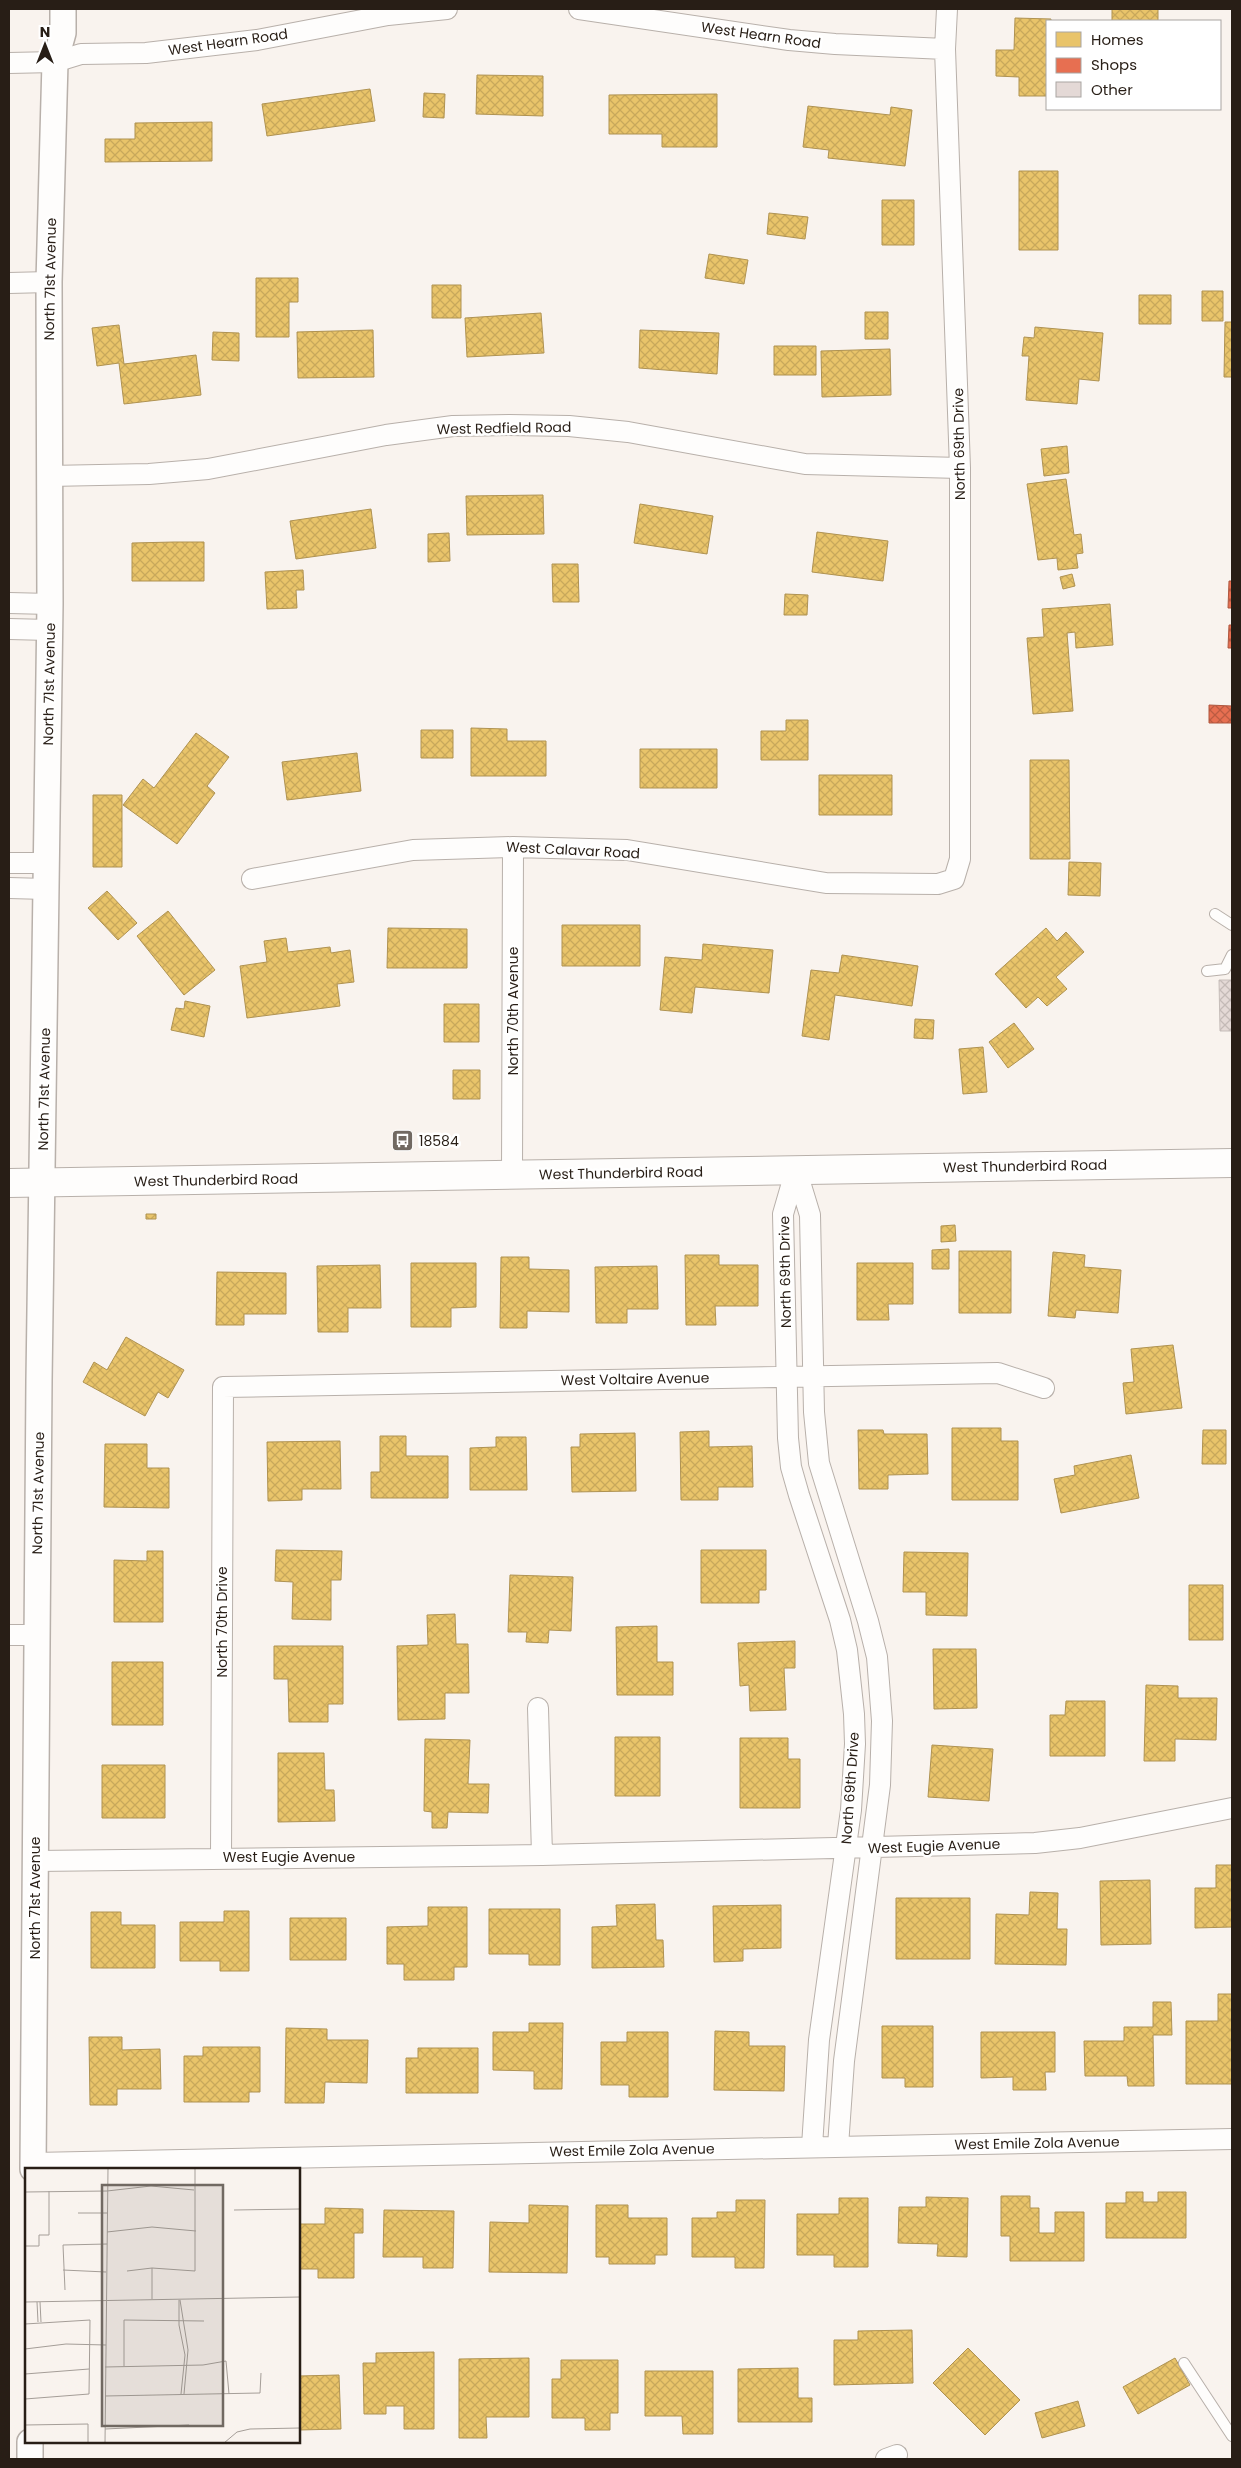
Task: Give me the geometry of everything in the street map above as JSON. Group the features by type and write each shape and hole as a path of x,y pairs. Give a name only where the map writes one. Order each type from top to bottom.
{"main road":[{"name":"West Thunderbird Road","path":"9,1183 512,1176 1232,1162"}],"street":[{"name":"North 71st Avenue","path":"33,2166 37,1635 50,604 49,282 55,62 63,33 63,9"},
{"name":"West Hearn Road","path":"9,63 55,62 81,54 146,53 257,40 388,15 447,9"},
{"name":"West Hearn Road","path":"579,9 790,40 945,49"},
{"name":"North 69th Drive","path":"947,9 945,49 960,468 960,859 954,879"},
{"path":"9,283 49,282"},
{"name":"West Redfield Road","path":"49,476 149,474 208,469 386,435 452,426 509,425 570,426 628,432 805,464 960,468"},
{"path":"9,603 50,604"},
{"path":"9,629 49,630"},
{"name":"West Calavar Road","path":"252,879 413,850 513,846 626,850 826,883 938,884 954,879"},
{"name":"North 70th Avenue","path":"512,1176 513,846"},
{"path":"9,862 46,863"},
{"path":"9,888 46,889"},
{"name":"North 69th Drive","path":"796,1169 810,1215 815,1436 818,1463 877,1657 882,1721 882,1755 872,1848 844,2061 838,2146"},
{"name":"North 69th Drive","path":"796,1169 783,1214 788,1438 791,1467 842,1631 851,1680 855,1744 851,1810 819,2040 812,2146"},
{"name":"West Voltaire Avenue","path":"223,1387 998,1373 1044,1388"},
{"name":"North 70th Drive","path":"221,1858 223,1387"},
{"path":"842,1631 868,1624"},
{"path":"9,1635 37,1635"},
{"path":"538,1708 542,1855"},
{"name":"West Eugie Avenue","path":"36,1861 542,1855 1035,1843 1080,1838 1232,1808"},
{"name":"West Emile Zola Avenue","path":"33,2166 812,2146 1232,2140"},
{"path":"30,2443 30,2459"}],"lane":[{"path":"1215,914 1232,925"},
{"path":"1207,971 1229,970 1232,955"},
{"path":"1184,2362 1232,2436"}],"building: Homes":[{"path":"1112,9 1158,9 1158,20 1112,20"},
{"path":"1015,18 1051,19 1046,20 1046,96 1019,96 1019,77 996,76 996,50 1014,50"},
{"path":"477,75 543,76 543,116 476,114"},
{"path":"370,89 375,121 267,136 262,104"},
{"path":"424,93 445,94 444,118 423,117"},
{"path":"717,94 717,147 662,147 662,134 609,134 609,95"},
{"path":"808,106 890,115 891,107 912,110 905,166 828,158 829,150 803,147"},
{"path":"212,122 212,161 105,162 105,139 135,139 135,123"},
{"path":"1019,171 1058,171 1058,250 1019,250"},
{"path":"882,200 914,200 914,245 882,245"},
{"path":"769,213 808,217 805,239 767,234"},
{"path":"709,254 748,260 744,284 705,278"},
{"path":"256,278 298,278 298,302 289,302 289,337 256,337"},
{"path":"432,285 461,285 461,318 432,318"},
{"path":"1202,291 1223,291 1223,321 1202,321"},
{"path":"1139,295 1171,295 1171,324 1139,324"},
{"path":"865,312 888,312 888,339 865,339"},
{"path":"541,313 544,353 467,357 465,318"},
{"path":"1225,322 1232,322 1232,377 1224,377"},
{"path":"119,325 124,364 196,355 201,395 124,404 119,363 97,366 92,328"},
{"path":"1035,327 1103,333 1099,381 1079,379 1077,404 1026,400 1029,356 1022,356 1024,337 1034,338"},
{"path":"373,330 374,377 298,378 297,332"},
{"path":"640,330 719,333 717,374 639,368"},
{"path":"213,332 239,333 239,361 212,360"},
{"path":"774,346 816,346 816,375 774,375"},
{"path":"890,349 891,395 822,397 821,351"},
{"path":"1067,446 1069,473 1044,476 1041,449"},
{"path":"1066,479 1074,535 1081,534 1083,553 1076,554 1078,568 1058,570 1057,558 1038,560 1027,484"},
{"path":"543,495 544,534 467,535 466,496"},
{"path":"640,504 713,516 707,554 634,543"},
{"path":"371,509 376,548 296,559 290,521"},
{"path":"817,532 888,541 883,581 812,572"},
{"path":"449,533 450,561 428,562 428,534"},
{"path":"204,542 204,581 132,581 132,543"},
{"path":"552,564 578,564 579,602 553,602"},
{"path":"303,570 304,590 296,590 297,608 267,609 265,572"},
{"path":"1072,574 1075,586 1063,589 1060,577"},
{"path":"785,594 808,595 807,615 784,615"},
{"path":"1110,604 1113,645 1076,648 1075,632 1067,633 1073,711 1033,714 1027,638 1044,637 1042,609"},
{"path":"786,720 808,720 808,760 761,760 761,731 786,731"},
{"path":"471,728 507,729 507,741 546,741 546,776 471,776"},
{"path":"421,730 453,730 453,758 421,758"},
{"path":"196,733 229,757 207,786 215,793 177,844 123,805 143,779 154,788"},
{"path":"640,749 717,749 717,788 640,788"},
{"path":"357,753 361,791 287,800 282,762"},
{"path":"1030,760 1069,760 1070,859 1030,859"},
{"path":"819,775 892,775 892,815 819,815"},
{"path":"93,795 122,795 122,867 93,867"},
{"path":"1069,862 1101,863 1100,896 1068,895"},
{"path":"107,891 137,923 118,940 88,908"},
{"path":"168,911 215,970 184,995 137,936"},
{"path":"562,925 640,925 640,966 562,966"},
{"path":"388,928 467,929 467,968 387,968"},
{"path":"1046,928 1057,941 1066,932 1084,952 1056,977 1067,989 1047,1006 1038,997 1026,1008 995,974"},
{"path":"286,938 288,952 330,947 331,953 350,950 354,982 337,984 340,1006 247,1018 240,966 267,962 264,941"},
{"path":"703,944 773,950 769,993 695,987 692,1013 660,1010 665,957 702,960"},
{"path":"842,955 918,966 912,1006 835,995 829,1040 802,1036 811,970 839,973"},
{"path":"185,1001 210,1006 204,1037 171,1030 176,1008 184,1009"},
{"path":"444,1004 479,1004 479,1042 444,1042"},
{"path":"915,1019 934,1020 933,1039 914,1038"},
{"path":"1014,1023 1034,1049 1008,1068 989,1042"},
{"path":"983,1047 987,1092 963,1094 959,1049"},
{"path":"453,1070 480,1070 480,1099 453,1099"},
{"path":"400,1138 411,1138 411,1143 400,1143"},
{"path":"146,1214 156,1214 156,1219 146,1219"},
{"path":"955,1225 956,1241 941,1242 941,1226"},
{"path":"949,1249 949,1269 932,1269 932,1250"},
{"path":"959,1251 1011,1251 1011,1313 959,1313"},
{"path":"1053,1252 1085,1255 1084,1267 1121,1270 1118,1313 1076,1310 1075,1318 1048,1316"},
{"path":"685,1255 719,1255 719,1265 758,1265 758,1306 715,1306 716,1325 686,1325"},
{"path":"501,1257 529,1257 529,1269 569,1270 569,1312 527,1311 527,1328 500,1328"},
{"path":"411,1263 476,1263 476,1307 451,1308 451,1327 411,1327"},
{"path":"857,1263 913,1263 913,1304 888,1304 889,1320 857,1320"},
{"path":"380,1265 381,1308 348,1308 348,1332 318,1332 317,1266"},
{"path":"657,1266 658,1309 627,1309 627,1323 596,1323 595,1267"},
{"path":"217,1272 286,1273 286,1314 244,1314 244,1325 216,1325"},
{"path":"126,1337 184,1370 168,1398 158,1392 145,1416 83,1382 94,1362 107,1370"},
{"path":"1173,1345 1182,1408 1126,1414 1123,1383 1134,1382 1131,1349"},
{"path":"952,1428 1001,1428 1001,1441 1018,1441 1018,1500 952,1500"},
{"path":"858,1430 883,1430 884,1434 927,1434 928,1474 888,1475 888,1489 859,1489"},
{"path":"1203,1430 1226,1430 1226,1464 1202,1464"},
{"path":"709,1431 709,1447 752,1446 753,1487 718,1487 718,1500 681,1500 680,1432"},
{"path":"635,1433 636,1491 572,1492 571,1447 580,1447 580,1434"},
{"path":"380,1436 406,1436 406,1456 448,1456 448,1498 371,1498 371,1472 380,1472"},
{"path":"496,1437 526,1437 527,1490 470,1490 470,1448 496,1447"},
{"path":"340,1441 341,1489 302,1489 302,1500 268,1501 267,1442"},
{"path":"105,1444 147,1444 147,1468 169,1468 169,1508 104,1507"},
{"path":"1131,1455 1139,1498 1061,1513 1054,1479 1075,1475 1074,1466"},
{"path":"276,1550 342,1551 341,1580 331,1580 331,1620 292,1619 293,1582 275,1581"},
{"path":"701,1550 766,1550 766,1590 759,1590 759,1603 701,1603"},
{"path":"147,1551 163,1551 163,1622 114,1622 114,1560 147,1561"},
{"path":"904,1552 968,1553 967,1616 926,1615 926,1592 903,1592"},
{"path":"510,1575 573,1577 571,1631 549,1630 548,1643 526,1642 527,1632 508,1632"},
{"path":"1189,1585 1223,1585 1223,1640 1189,1640"},
{"path":"455,1614 456,1644 468,1644 469,1693 445,1693 445,1719 398,1720 397,1646 428,1645 427,1615"},
{"path":"657,1626 657,1662 673,1662 673,1695 617,1695 616,1627"},
{"path":"795,1641 795,1668 784,1668 786,1710 750,1711 749,1685 740,1686 738,1643"},
{"path":"274,1646 343,1646 343,1704 328,1704 328,1722 289,1722 288,1679 274,1679"},
{"path":"933,1649 976,1649 977,1708 934,1709"},
{"path":"112,1662 163,1662 163,1725 112,1725"},
{"path":"1146,1685 1178,1686 1178,1698 1217,1698 1216,1740 1175,1739 1175,1761 1144,1761"},
{"path":"1066,1701 1105,1701 1105,1756 1050,1756 1050,1715 1065,1715"},
{"path":"615,1737 660,1737 660,1796 615,1796"},
{"path":"740,1738 788,1738 788,1759 800,1759 800,1808 740,1808"},
{"path":"425,1739 470,1740 468,1784 489,1784 488,1813 448,1812 447,1828 432,1828 432,1812 424,1811"},
{"path":"932,1745 993,1749 989,1801 928,1797"},
{"path":"278,1753 324,1753 325,1790 334,1790 335,1821 278,1822"},
{"path":"102,1765 165,1765 165,1818 102,1818"},
{"path":"1216,1865 1232,1865 1232,1927 1195,1928 1195,1888 1216,1888"},
{"path":"1150,1880 1151,1944 1101,1945 1100,1881"},
{"path":"1030,1892 1058,1893 1057,1929 1067,1929 1066,1965 995,1964 996,1914 1029,1915"},
{"path":"896,1898 970,1898 970,1959 896,1959"},
{"path":"655,1904 656,1940 663,1940 664,1967 592,1968 592,1927 617,1926 616,1905"},
{"path":"781,1905 781,1948 743,1949 743,1961 714,1962 713,1906"},
{"path":"428,1907 467,1907 467,1967 454,1967 454,1980 404,1980 404,1964 387,1964 387,1927 428,1926"},
{"path":"489,1909 560,1909 560,1965 529,1965 529,1954 489,1954"},
{"path":"224,1911 249,1911 249,1971 220,1971 220,1961 180,1961 180,1922 224,1922"},
{"path":"91,1912 121,1912 121,1925 155,1925 155,1968 91,1968"},
{"path":"290,1918 346,1918 346,1960 290,1960"},
{"path":"1218,1994 1232,1994 1232,2084 1186,2084 1186,2021 1218,2021"},
{"path":"1153,2002 1171,2002 1172,2035 1153,2035 1154,2086 1128,2086 1127,2076 1085,2076 1084,2041 1124,2041 1124,2027 1153,2027"},
{"path":"529,2023 563,2023 562,2089 534,2089 534,2071 493,2070 493,2032 529,2032"},
{"path":"882,2026 933,2026 933,2087 905,2087 905,2078 882,2078"},
{"path":"286,2028 327,2029 327,2040 368,2040 367,2083 325,2082 324,2103 285,2103"},
{"path":"715,2031 749,2032 749,2046 785,2046 784,2091 714,2090"},
{"path":"627,2032 668,2032 668,2097 629,2097 629,2085 601,2085 601,2042 627,2042"},
{"path":"981,2032 1055,2032 1055,2072 1045,2072 1046,2090 1013,2090 1013,2077 981,2078"},
{"path":"89,2037 122,2037 122,2050 160,2049 161,2089 117,2089 117,2105 90,2105"},
{"path":"203,2047 260,2047 260,2092 249,2092 249,2102 184,2102 184,2056 203,2056"},
{"path":"418,2048 478,2048 478,2093 406,2093 406,2058 418,2058"},
{"path":"1126,2192 1143,2192 1143,2202 1158,2202 1158,2192 1186,2192 1186,2238 1106,2238 1106,2203 1126,2203"},
{"path":"1001,2196 1030,2196 1030,2208 1039,2208 1039,2233 1055,2233 1055,2212 1084,2212 1084,2261 1010,2261 1010,2236 1001,2236"},
{"path":"926,2197 968,2198 967,2257 937,2256 938,2244 898,2243 899,2207 926,2207"},
{"path":"839,2198 868,2198 868,2267 834,2267 834,2255 797,2255 797,2214 839,2214"},
{"path":"736,2200 765,2200 764,2268 735,2268 735,2257 692,2257 692,2218 717,2218 717,2212 736,2212"},
{"path":"529,2205 568,2206 567,2273 489,2272 490,2222 529,2223"},
{"path":"596,2205 628,2205 628,2218 667,2218 667,2255 655,2255 655,2264 609,2264 609,2257 596,2257"},
{"path":"325,2208 363,2209 363,2233 354,2233 354,2278 318,2278 318,2269 300,2269 300,2224 325,2224"},
{"path":"384,2210 454,2211 453,2268 423,2268 423,2257 383,2257"},
{"path":"912,2330 913,2383 834,2385 834,2340 858,2340 858,2331"},
{"path":"968,2348 1020,2400 985,2435 933,2383"},
{"path":"434,2352 434,2429 404,2429 404,2406 386,2406 386,2414 364,2414 363,2363 376,2363 376,2353"},
{"path":"529,2358 529,2417 486,2417 487,2438 459,2438 459,2359"},
{"path":"1175,2358 1190,2385 1138,2414 1123,2387"},
{"path":"561,2360 618,2360 618,2413 610,2413 610,2430 585,2430 585,2418 552,2418 552,2379 561,2379"},
{"path":"798,2368 798,2398 812,2398 812,2422 738,2422 738,2369"},
{"path":"645,2371 713,2371 713,2434 683,2434 682,2416 645,2416"},
{"path":"339,2375 341,2429 300,2430 300,2376"},
{"path":"1078,2401 1085,2426 1042,2438 1035,2413"}],"building: Shops":[{"path":"1229,581 1232,581 1232,608 1228,608"},
{"path":"1229,625 1232,625 1232,648 1228,648"},
{"path":"1209,705 1232,706 1232,723 1209,723"}],"building: Other":[{"path":"1219,980 1232,980 1232,1031 1220,1031"}],"place":[{"name":"18584","path":"403,1141"}]}
